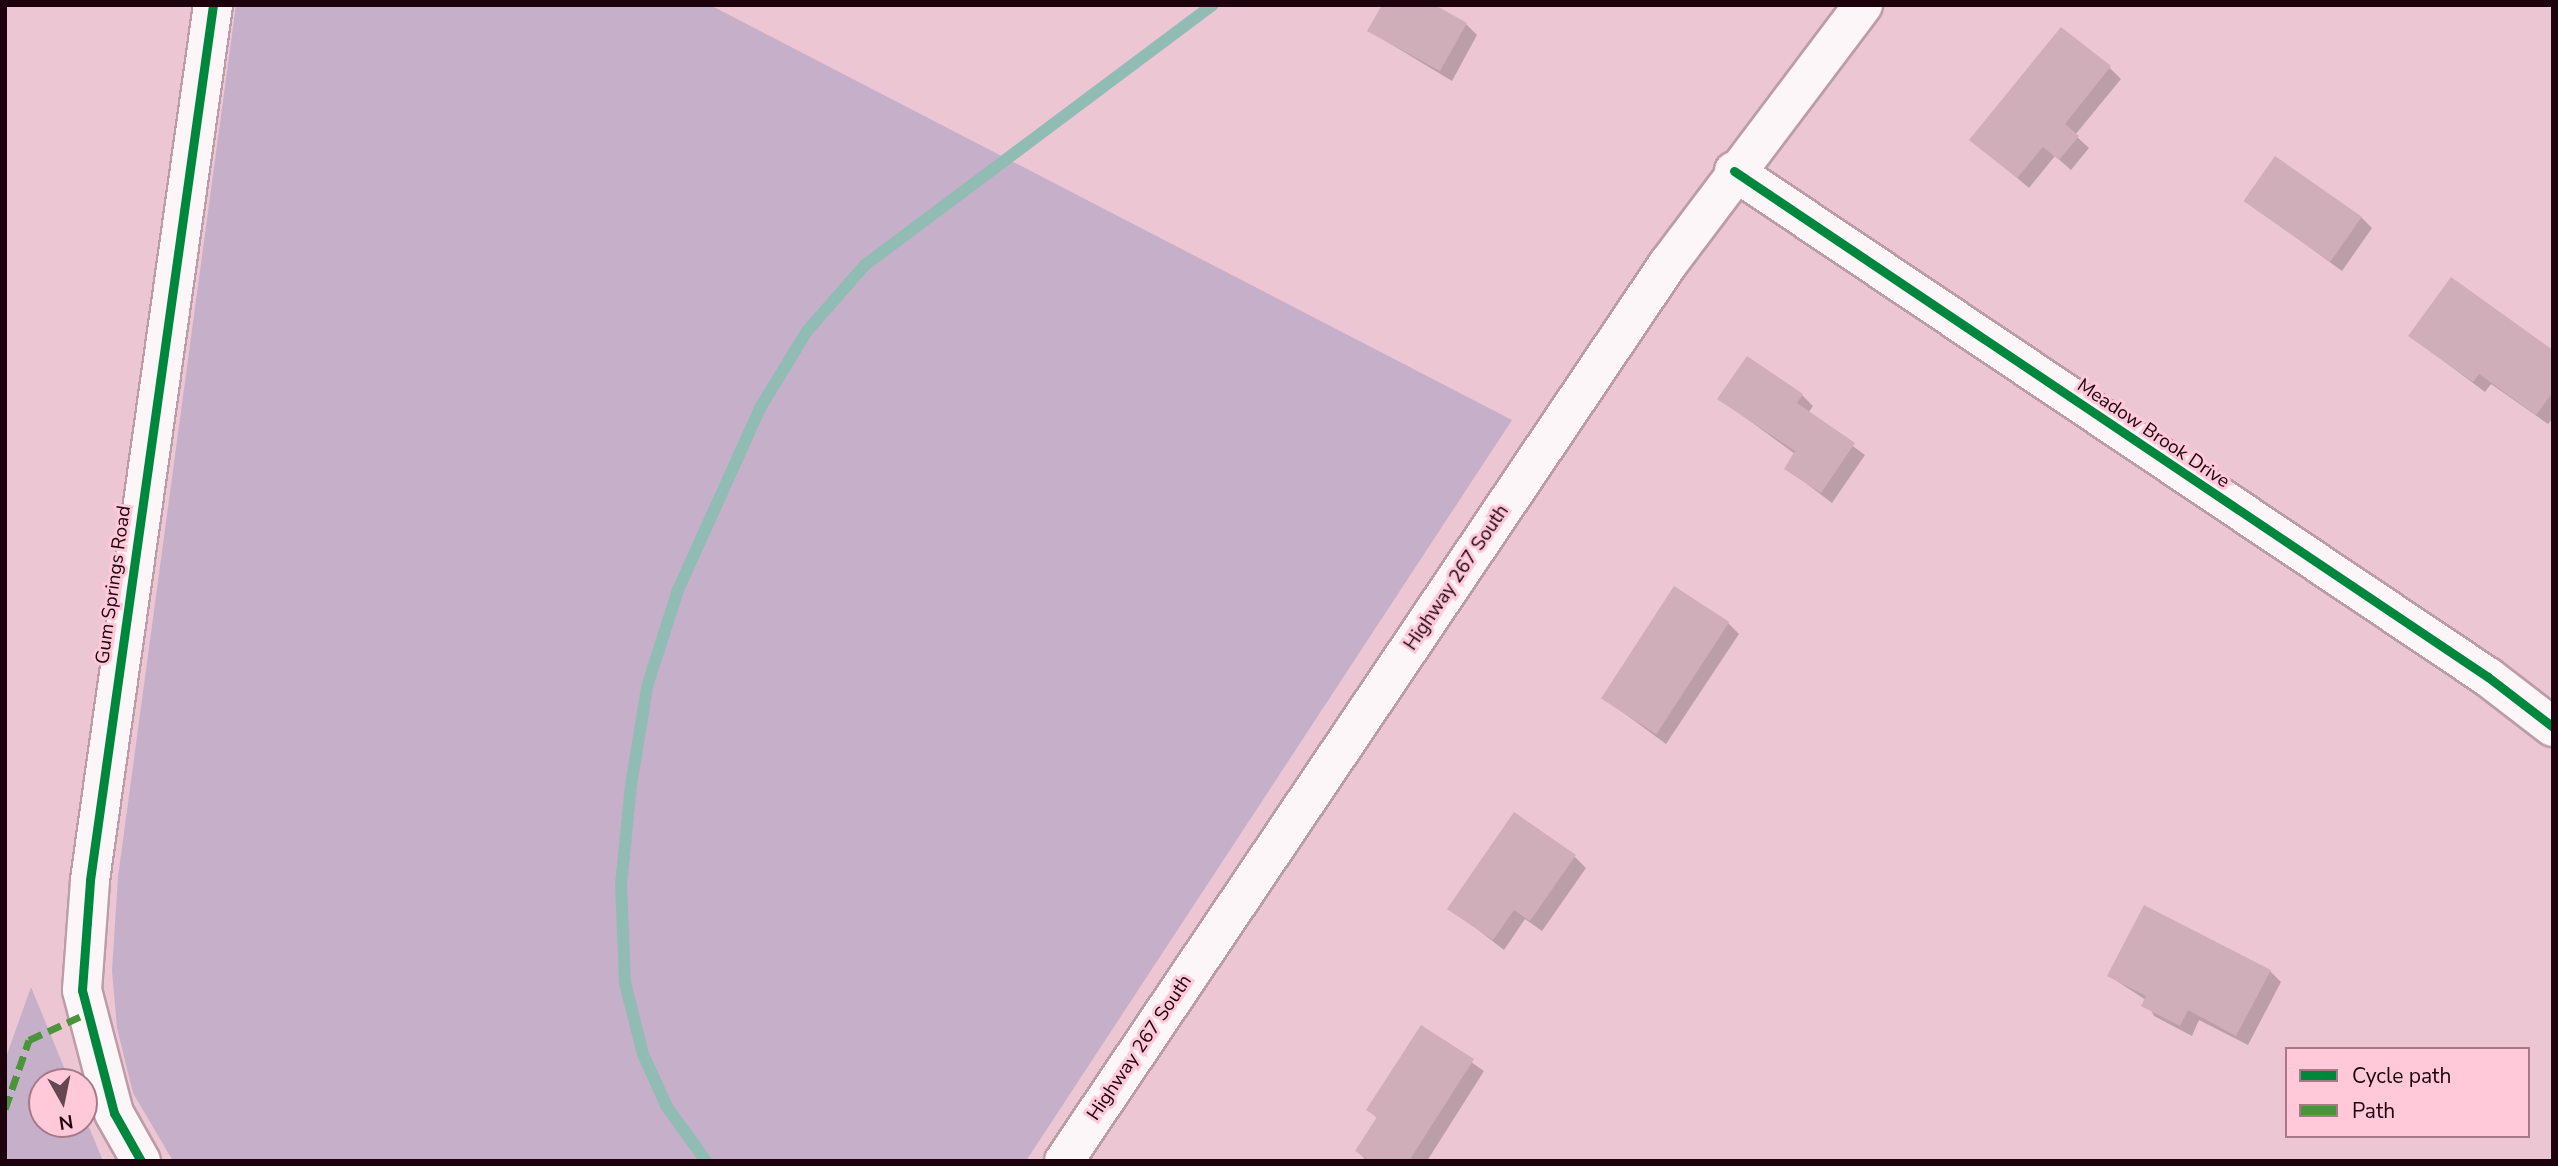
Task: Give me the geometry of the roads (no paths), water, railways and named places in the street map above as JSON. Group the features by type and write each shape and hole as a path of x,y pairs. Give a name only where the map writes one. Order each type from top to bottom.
{"street":[{"name":"Gum Springs Road","path":"141,1161 114,1113 82,990 90,880 213,5"},
{"name":"Highway 267 South","path":"1064,1161 1734,171 1863,5"},
{"name":"Meadow Brook Drive","path":"1734,171 2488,677 2553,727"}],"waterway":[{"path":"706,1161 667,1107 643,1054 625,983 621,885 631,785 647,687 678,590 760,408 807,331 865,265 1213,5"}]}
